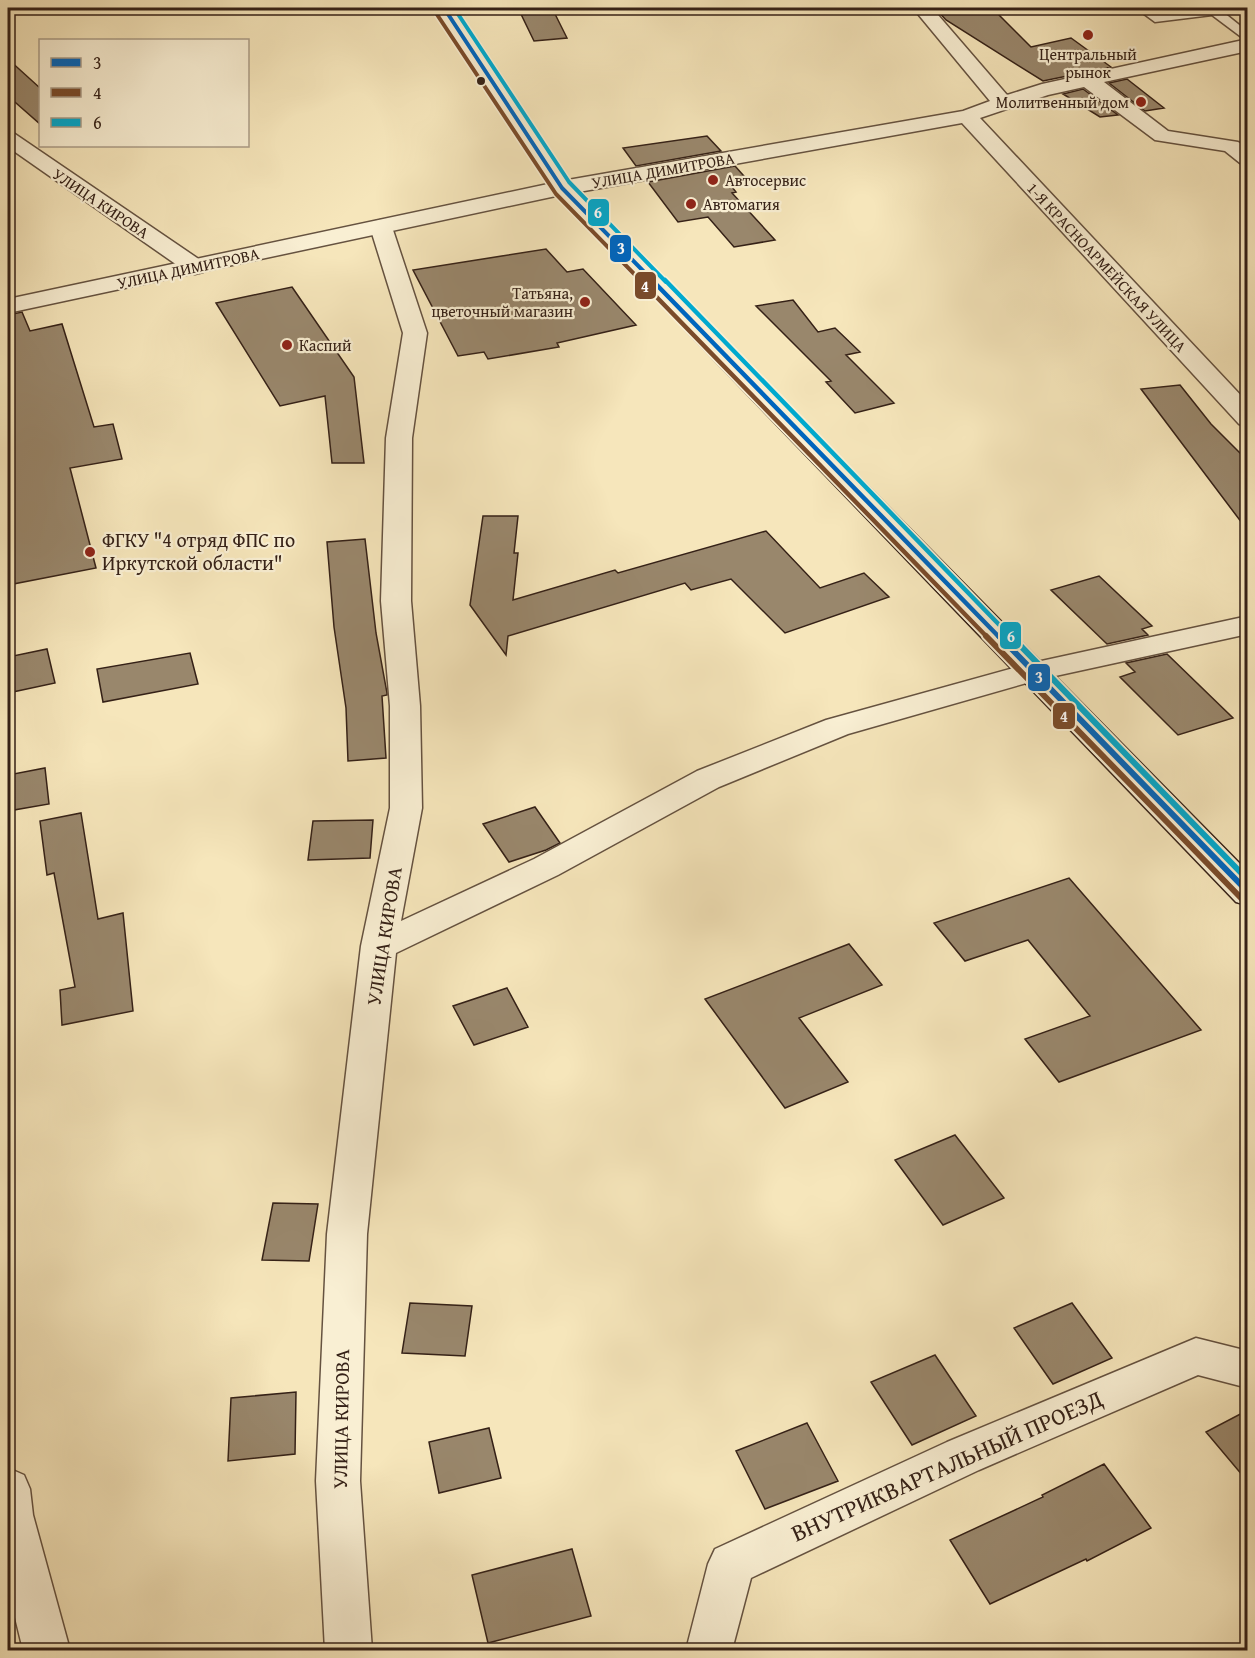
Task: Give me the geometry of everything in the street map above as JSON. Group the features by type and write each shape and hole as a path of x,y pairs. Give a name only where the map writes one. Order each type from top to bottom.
{"street":[{"path":"444,8 562,188 1248,893"},
{"path":"922,8 1003,104"},
{"name":"УЛИЦА ДИМИТРОВА","path":"8,306 562,188 967,116 1042,90 1248,45"},
{"path":"1088,80 1162,136 1231,147 1248,158"},
{"name":"1-Я КРАСНОАРМЕЙСКАЯ УЛИЦА","path":"967,116 1248,419"},
{"name":"УЛИЦА КИРОВА","path":"8,138 195,267"},
{"name":"УЛИЦА КИРОВА","path":"348,1650 338,1480 347,1234 379,946 406,808 405,706 396,601 399,438 415,333 381,227"},
{"path":"379,946 546,867 708,779 837,727 1032,672 1204,633 1248,626"},
{"name":"ВНУТРИКВАРТАЛЬНЫЙ ПРОЕЗД","path":"709,1650 731,1564 963,1456 1196,1356 1248,1370"},
{"path":"8,1489 11,1515 39,1648"}],"lane":[{"path":"1142,8 1155,18 1214,9 1248,38"}],"building":[{"path":"518,8 552,8 567,38 534,41"},
{"path":"935,8 992,8 1031,47 1071,38 1111,67 1043,81 946,20"},
{"path":"8,59 39,87 39,123 8,96"},
{"path":"1127,79 1164,108 1145,111 1109,83"},
{"path":"1083,89 1118,115 1100,117 1063,94"},
{"path":"707,136 721,151 636,166 623,148"},
{"path":"735,166 751,184 732,187 736,192 732,193 775,240 734,247 708,217 678,222 648,182"},
{"path":"546,249 567,272 583,269 636,325 557,343 559,347 488,359 484,352 458,356 413,270"},
{"name":"Каспий","path":"292,287 354,377 364,463 332,463 325,396 280,406 216,303"},
{"path":"793,300 818,332 835,328 860,352 846,355 894,403 855,413 826,382 831,381 756,306"},
{"path":"22,312 30,331 62,324 94,427 113,424 122,459 70,468 96,568 8,585 8,315"},
{"path":"1180,385 1211,424 1248,461 1248,531 1141,389"},
{"path":"483,516 518,516 514,553 518,553 513,600 615,570 618,573 766,531 820,588 864,573 889,597 785,633 731,579 691,590 685,583 508,636 506,655 470,605"},
{"path":"365,539 376,633 387,693 382,696 386,758 348,761 346,708 334,627 327,542"},
{"path":"1099,576 1152,626 1142,629 1148,635 1107,644 1051,590"},
{"path":"47,649 55,683 8,693 8,657"},
{"path":"190,653 198,684 103,702 97,669"},
{"path":"1167,654 1233,718 1178,735 1120,677 1135,672 1126,663"},
{"path":"45,768 49,804 8,811 8,775"},
{"path":"535,807 560,843 509,862 483,824"},
{"path":"81,813 98,919 123,913 133,1011 62,1025 60,990 75,987 54,873 47,875 40,821"},
{"path":"373,820 370,858 308,860 313,821"},
{"path":"1069,878 1201,1030 1059,1082 1025,1039 1090,1016 1028,940 965,961 934,923"},
{"path":"849,944 882,985 799,1018 848,1082 785,1108 705,999"},
{"path":"507,988 528,1027 474,1045 453,1006"},
{"path":"955,1135 1004,1198 943,1225 895,1160"},
{"path":"273,1203 318,1204 309,1261 262,1260"},
{"path":"410,1303 472,1306 465,1356 402,1353"},
{"path":"1072,1303 1112,1358 1053,1384 1014,1328"},
{"path":"935,1355 976,1416 912,1445 871,1382"},
{"path":"296,1392 295,1454 228,1461 231,1398"},
{"path":"1248,1410 1248,1482 1206,1432"},
{"path":"807,1423 838,1481 765,1509 736,1451"},
{"path":"489,1428 501,1478 439,1493 429,1442"},
{"path":"1104,1464 1151,1528 1087,1561 1086,1559 990,1604 950,1540 1043,1497 1042,1495"},
{"path":"572,1549 591,1616 488,1643 472,1575"}],"transit line":[{"name":"3","path":"444,8 562,188 1248,892"},
{"name":"6","path":"454,8 569,182 1248,880"},
{"name":"4","path":"436,13 556,194 1242,899"}],"place":[{"name":"Центральный рынок","path":"1088,35"},
{"name":"Молитвенный дом","path":"1141,102"},
{"name":"Автосервис","path":"713,180"},
{"name":"Автомагия","path":"691,204"},
{"name":"Татьяна, цветочный магазин","path":"585,302"},
{"name":"Каспий","path":"287,345"},
{"name":"ФГКУ \"4 отряд ФПС по Иркутской области\"","path":"90,552"}]}
